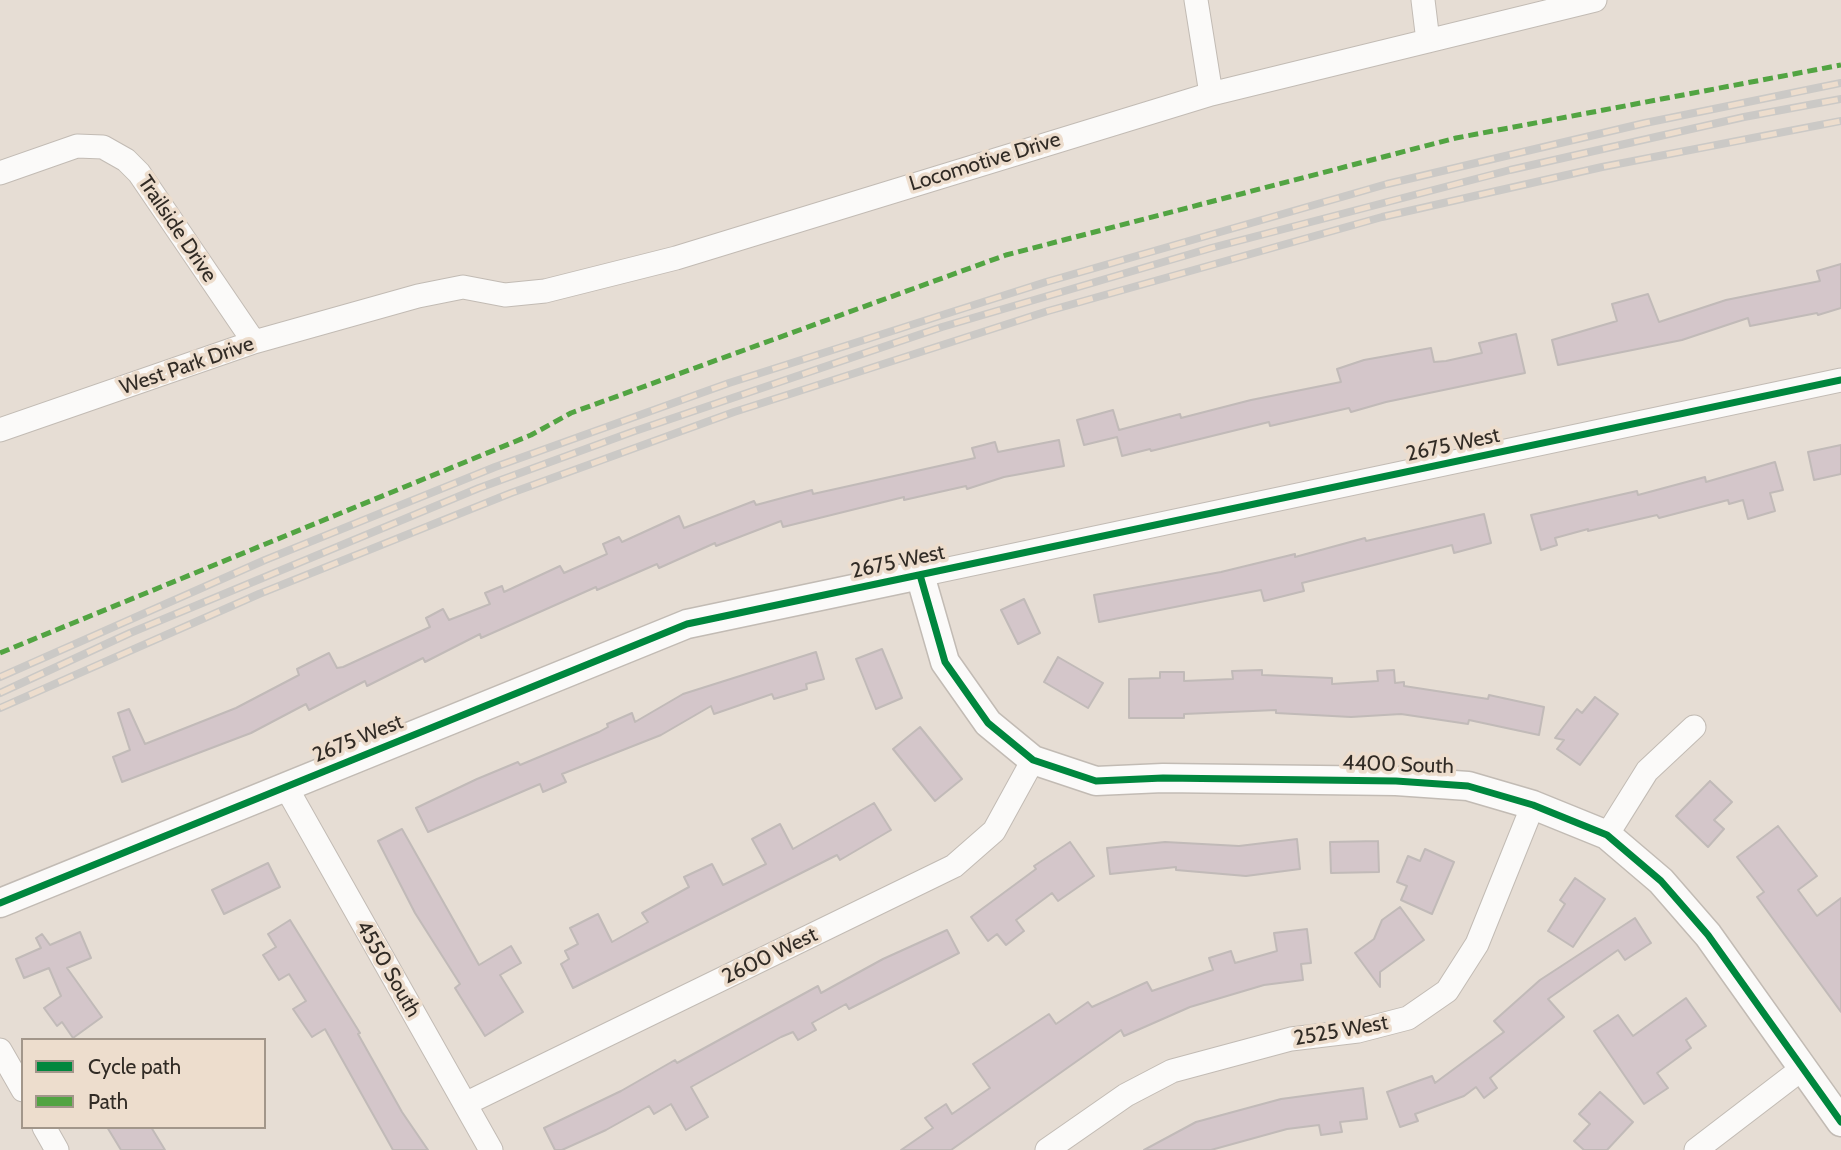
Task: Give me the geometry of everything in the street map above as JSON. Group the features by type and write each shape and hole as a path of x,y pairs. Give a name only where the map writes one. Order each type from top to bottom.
{"street":[{"path":"1196,0 1211,94"},
{"path":"1423,0 1428,41"},
{"name":"Locomotive Drive","path":"375,308 452,288 505,295 526,294 676,258 1211,94 1595,0"},
{"name":"Trailside Drive","path":"0,173 77,146 103,147 126,160 139,173 254,342"},
{"name":"West Park Drive","path":"0,430 254,342 375,308"},
{"name":"2675 West","path":"0,903 687,624 1841,380"},
{"name":"4400 South","path":"920,575 945,662 988,723 1033,760 1096,780 1163,778 1396,781 1468,786 1533,805 1607,835 1661,881 1708,935 1841,1122"},
{"path":"1607,835 1647,771 1694,727"},
{"name":"2600 West","path":"465,1104 954,866 994,831 1033,760"},
{"name":"4550 South","path":"286,787 491,1150"},
{"name":"2525 West","path":"1051,1149 1126,1095 1172,1072 1291,1039 1358,1031 1408,1018 1418,1011 1447,990 1477,944 1533,805"},
{"path":"0,1050 21,1087"},
{"path":"1696,1150 1803,1068"},
{"path":"45,1129 57,1150"}],"building":[{"path":"1841,264 1841,308 1818,315 1817,313 1750,326 1748,318 1682,340 1558,365 1552,340 1617,321 1612,304 1648,294 1659,322 1726,300 1820,281 1817,271"},
{"path":"1516,334 1525,373 1386,402 1351,412 1349,408 1270,426 1269,422 1122,456 1117,437 1084,445 1077,420 1113,410 1119,430 1180,414 1181,418 1251,400 1341,382 1337,369 1364,360 1431,348 1434,362 1446,361 1482,353 1479,343"},
{"path":"1059,440 1064,466 1004,477 967,489 966,486 904,500 904,497 783,527 781,521 716,546 715,543 659,568 657,564 597,590 596,587 481,638 480,634 425,662 423,658 367,686 365,681 309,710 306,704 251,733 122,782 113,757 130,750 118,713 129,709 145,744 236,708 299,675 297,669 329,653 337,668 343,667 430,627 426,618 443,609 449,620 490,604 485,593 502,586 504,592 560,566 564,573 607,554 603,544 619,537 622,542 679,516 684,528 754,501 756,505 812,490 813,494 975,458 972,448 995,442 998,452"},
{"path":"1841,445 1841,474 1814,480 1808,452"},
{"path":"1775,462 1783,490 1770,493 1775,511 1748,519 1743,500 1729,504 1728,500 1659,518 1657,515 1588,529 1555,538 1557,545 1541,550 1531,515 1637,491 1638,495 1705,477 1706,482"},
{"path":"1484,514 1491,543 1454,553 1452,545 1302,583 1304,591 1264,601 1261,590 1099,622 1094,595 1221,572 1295,554 1295,557 1365,538 1366,541"},
{"path":"1024,599 1040,633 1018,644 1001,610"},
{"path":"882,649 902,698 876,709 856,659"},
{"path":"816,652 824,679 806,684 807,689 774,699 772,694 714,714 711,706 661,735 562,774 566,782 543,792 540,784 428,832 416,808 477,779 518,762 520,765 599,732 608,727 607,724 632,713 635,722 683,694"},
{"path":"1058,657 1103,683 1088,708 1044,682"},
{"path":"1262,670 1262,675 1332,678 1332,684 1378,681 1377,671 1394,670 1395,683 1404,682 1404,686 1488,699 1489,695 1544,707 1539,735 1469,720 1468,724 1401,714 1351,717 1276,713 1276,710 1184,714 1184,718 1129,718 1129,679 1160,678 1160,672 1184,672 1184,681 1233,679 1232,671"},
{"path":"1595,697 1618,714 1580,765 1557,749 1564,740 1555,738 1577,709 1582,713"},
{"path":"920,727 962,779 935,801 893,749"},
{"path":"1710,781 1732,802 1714,820 1724,829 1708,847 1676,816"},
{"path":"874,803 891,830 840,860 837,855 573,988 561,964 569,959 565,951 578,944 570,928 598,914 612,942 648,922 642,913 689,887 684,877 712,864 723,885 766,864 752,839 780,824 793,849"},
{"path":"1778,826 1817,876 1798,890 1817,916 1841,898 1841,1012 1757,897 1764,892 1737,857"},
{"path":"402,829 479,965 511,946 521,963 500,975 523,1012 485,1036 455,988 460,984 415,913 378,841"},
{"path":"1297,839 1300,869 1246,876 1176,870 1176,867 1110,874 1107,848 1165,842 1239,846"},
{"path":"1378,841 1379,872 1331,873 1330,842"},
{"path":"1070,842 1094,876 1058,901 1052,893 1016,920 1024,931 1006,945 997,934 988,941 971,917 1036,869 1034,866"},
{"path":"1425,849 1454,862 1432,914 1401,900 1407,886 1397,882 1408,856 1420,861"},
{"path":"268,863 280,887 224,914 212,890"},
{"path":"1575,878 1605,899 1573,947 1548,931 1565,904 1560,900"},
{"path":"1400,907 1424,940 1380,972 1380,987 1355,953 1374,939 1382,920"},
{"path":"1635,918 1651,943 1625,960 1618,950 1548,999 1564,1017 1490,1078 1497,1088 1484,1098 1476,1087 1464,1096 1415,1114 1418,1121 1400,1127 1387,1092 1432,1076 1435,1083 1504,1032 1494,1021 1540,980"},
{"path":"290,920 360,1033 358,1034 402,1112 428,1150 393,1150 325,1029 312,1037 293,1009 306,1001 289,974 279,980 263,955 276,947 268,934"},
{"path":"1307,929 1311,963 1301,964 1303,980 1264,985 1190,1007 1124,1036 1121,1030 951,1150 901,1150 933,1128 925,1118 946,1104 952,1114 990,1088 973,1064 1049,1014 1056,1024 1088,1002 1092,1007 1147,982 1152,991 1213,970 1209,958 1231,951 1235,963 1277,951 1274,933"},
{"path":"947,930 959,953 849,1009 846,1004 812,1023 816,1030 798,1040 793,1032 781,1037 691,1087 708,1117 686,1130 671,1104 654,1114 649,1106 606,1130 562,1150 555,1150 544,1128 621,1091 675,1060 677,1063 818,986 821,993 883,959"},
{"path":"80,932 91,958 67,968 102,1017 73,1038 62,1022 57,1026 44,1008 61,996 49,968 24,978 16,959 41,948 36,938 42,934 50,945"},
{"path":"1686,998 1706,1026 1686,1040 1691,1048 1657,1073 1668,1088 1644,1104 1594,1031 1618,1015 1633,1036"},
{"path":"1363,1088 1367,1119 1340,1122 1342,1132 1321,1135 1319,1125 1287,1129 1211,1150 1144,1150 1196,1122 1281,1099"},
{"path":"1600,1092 1633,1122 1607,1150 1584,1150 1574,1141 1590,1124 1579,1114"},
{"path":"108,1129 152,1129 165,1150 121,1150"}],"railway":[{"path":"0,677 265,560 495,467 729,383 1046,282 1387,184 1645,123 1841,83"},
{"path":"0,693 130,633 479,488 632,432 942,327 1211,248 1510,170 1744,117 1841,99"},
{"path":"0,708 259,594 511,493 734,412 1048,311 1382,217 1602,167 1841,121"}],"marked path":[{"path":"0,653 531,435 571,413 1006,255 1456,138 1841,65"}],"cycle path":[{"path":"0,903 687,624 1841,380"},
{"path":"920,575 945,662 988,723 1033,760 1096,781 1163,778 1396,781 1468,786 1533,805 1607,835 1661,881 1708,935 1841,1122"}]}
